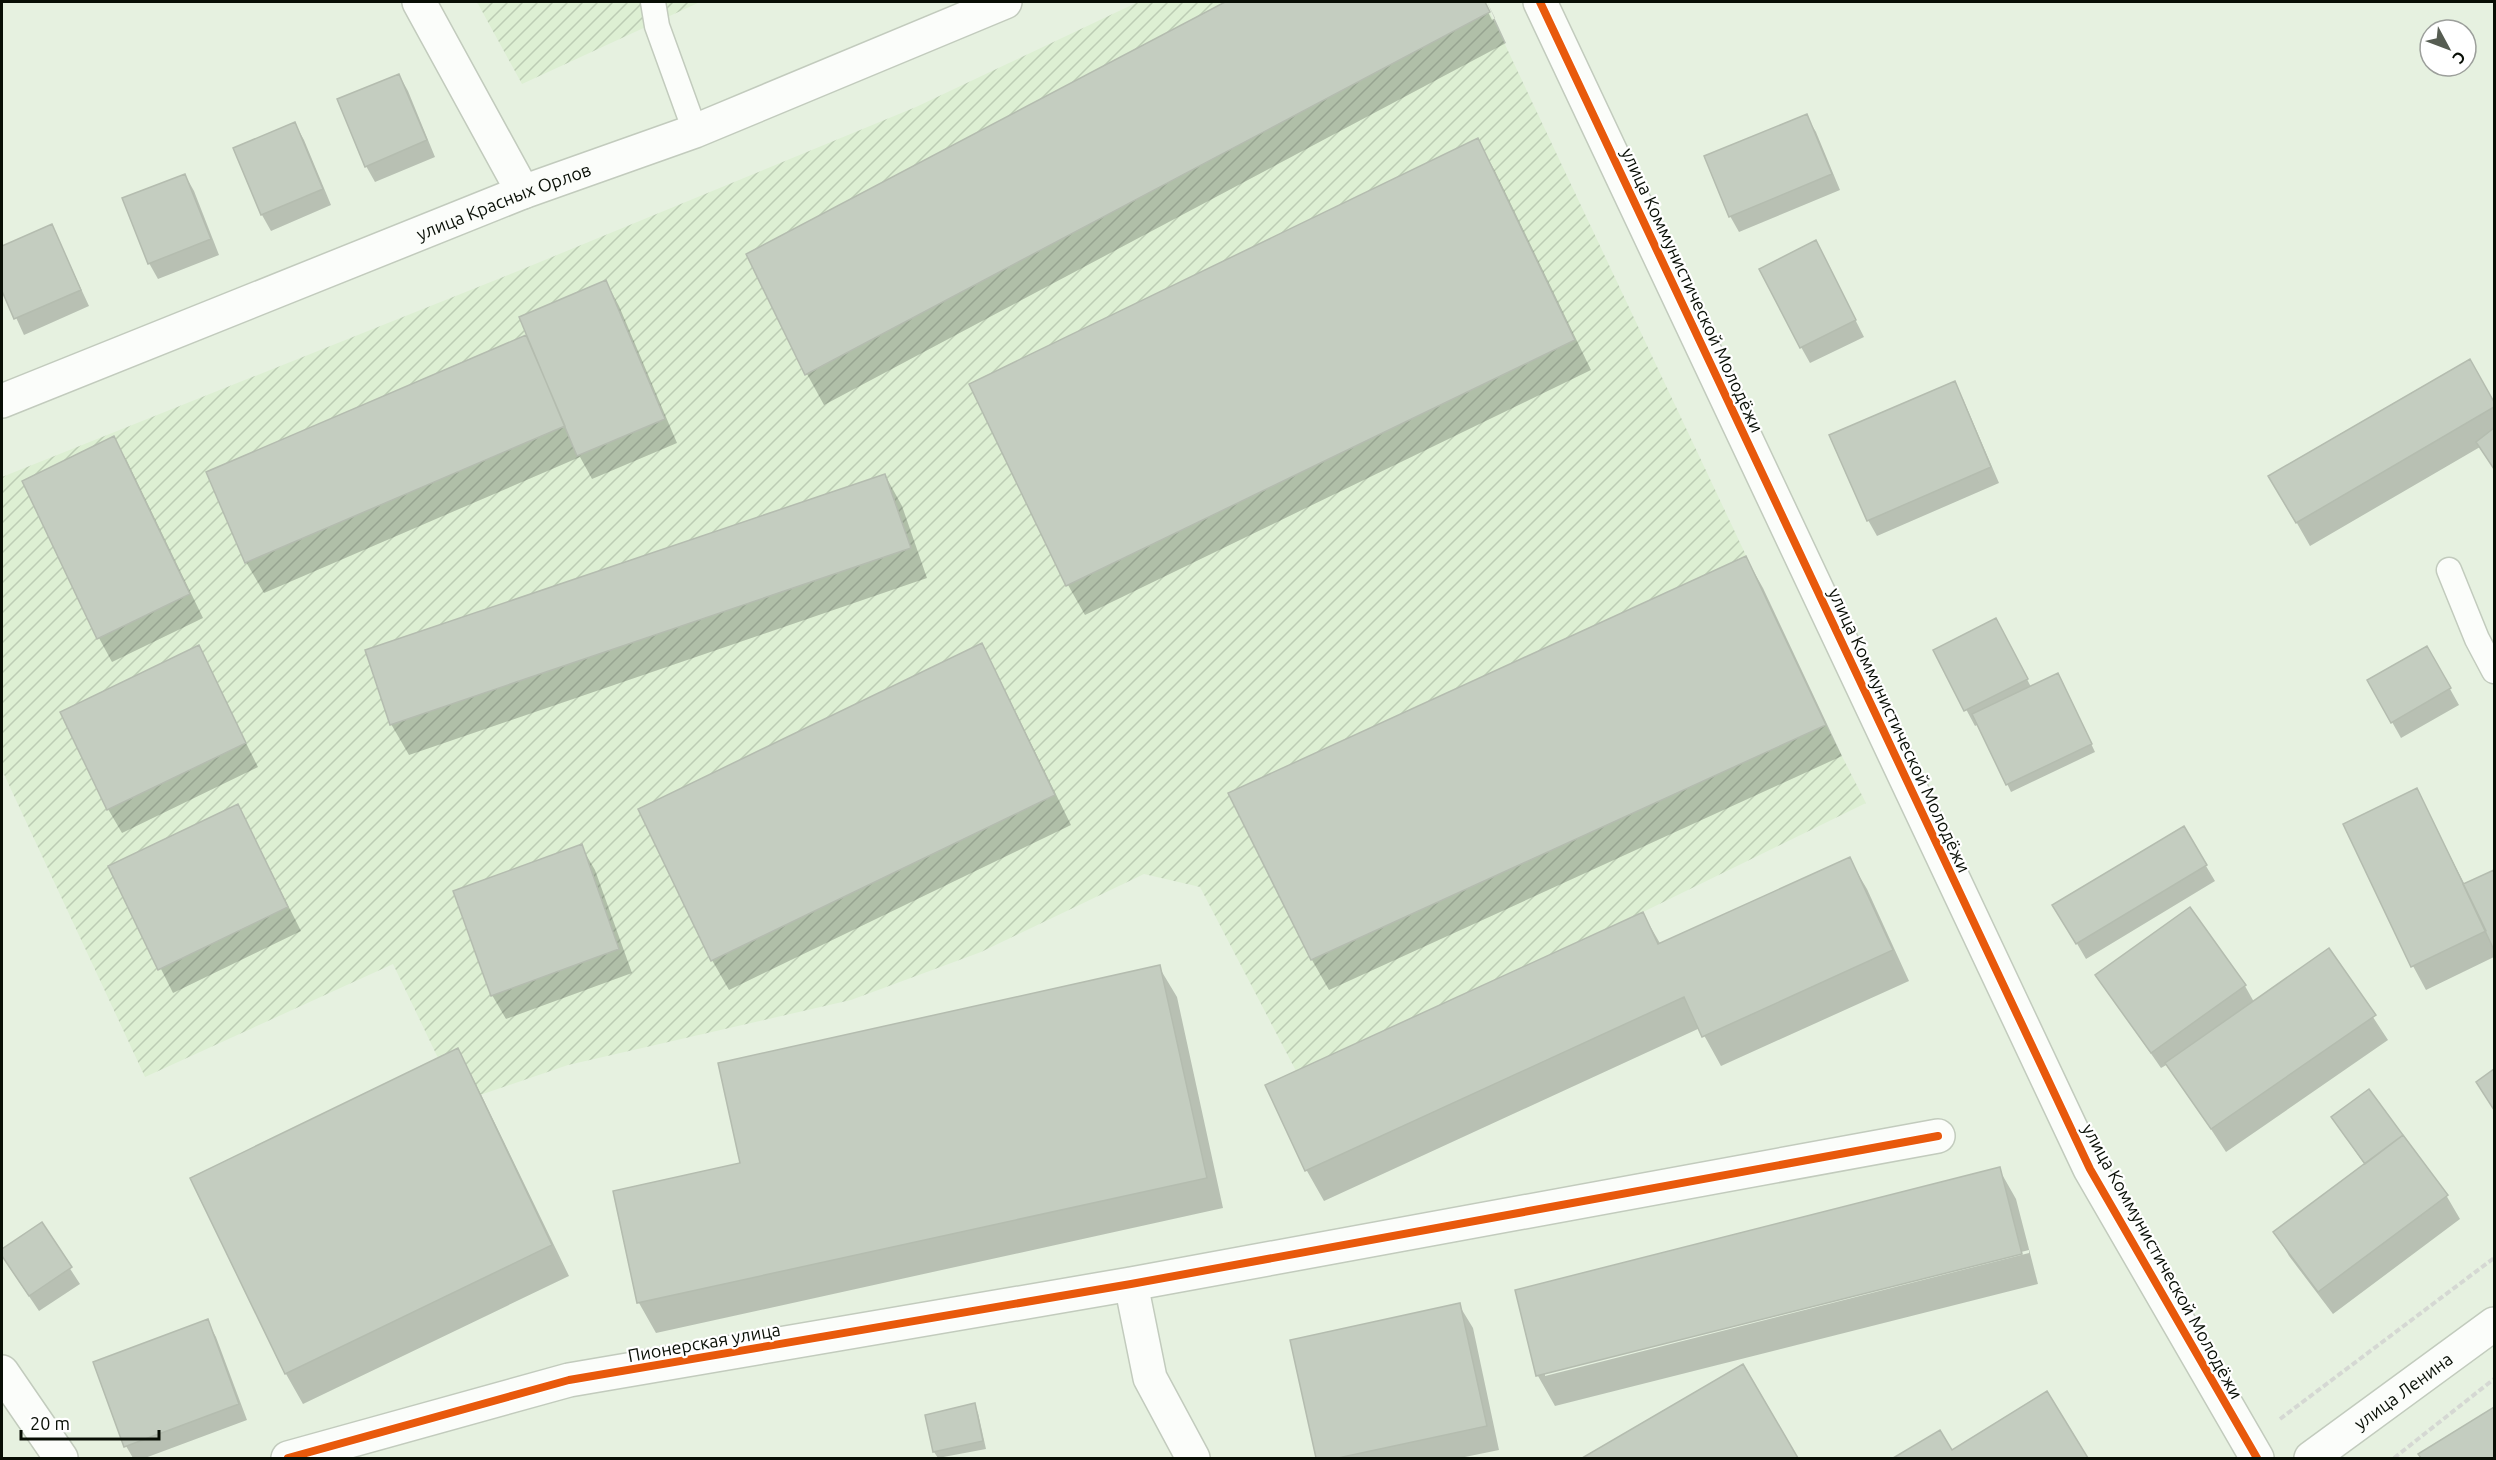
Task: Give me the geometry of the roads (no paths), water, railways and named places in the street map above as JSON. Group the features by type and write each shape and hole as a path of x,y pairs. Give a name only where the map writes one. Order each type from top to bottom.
{"street":[{"path":"419,2 523,192"},
{"name":"улица Красных Орлов","path":"2,401 523,192 695,131 1005,2"},
{"name":"улица Коммунистической Молодёжи","path":"1540,2 2090,1169 2252,1450"},
{"name":"Пионерская улица","path":"288,1458 569,1380 1131,1284 1938,1136"},
{"path":"1131,1284 1150,1378 1193,1458"},
{"name":"улица Ленина","path":"2311,1458 2494,1324"},
{"path":"2,1372 61,1458"}],"lane":[{"path":"653,2 657,26 695,131"},
{"path":"2449,570 2477,639 2494,671"}]}
